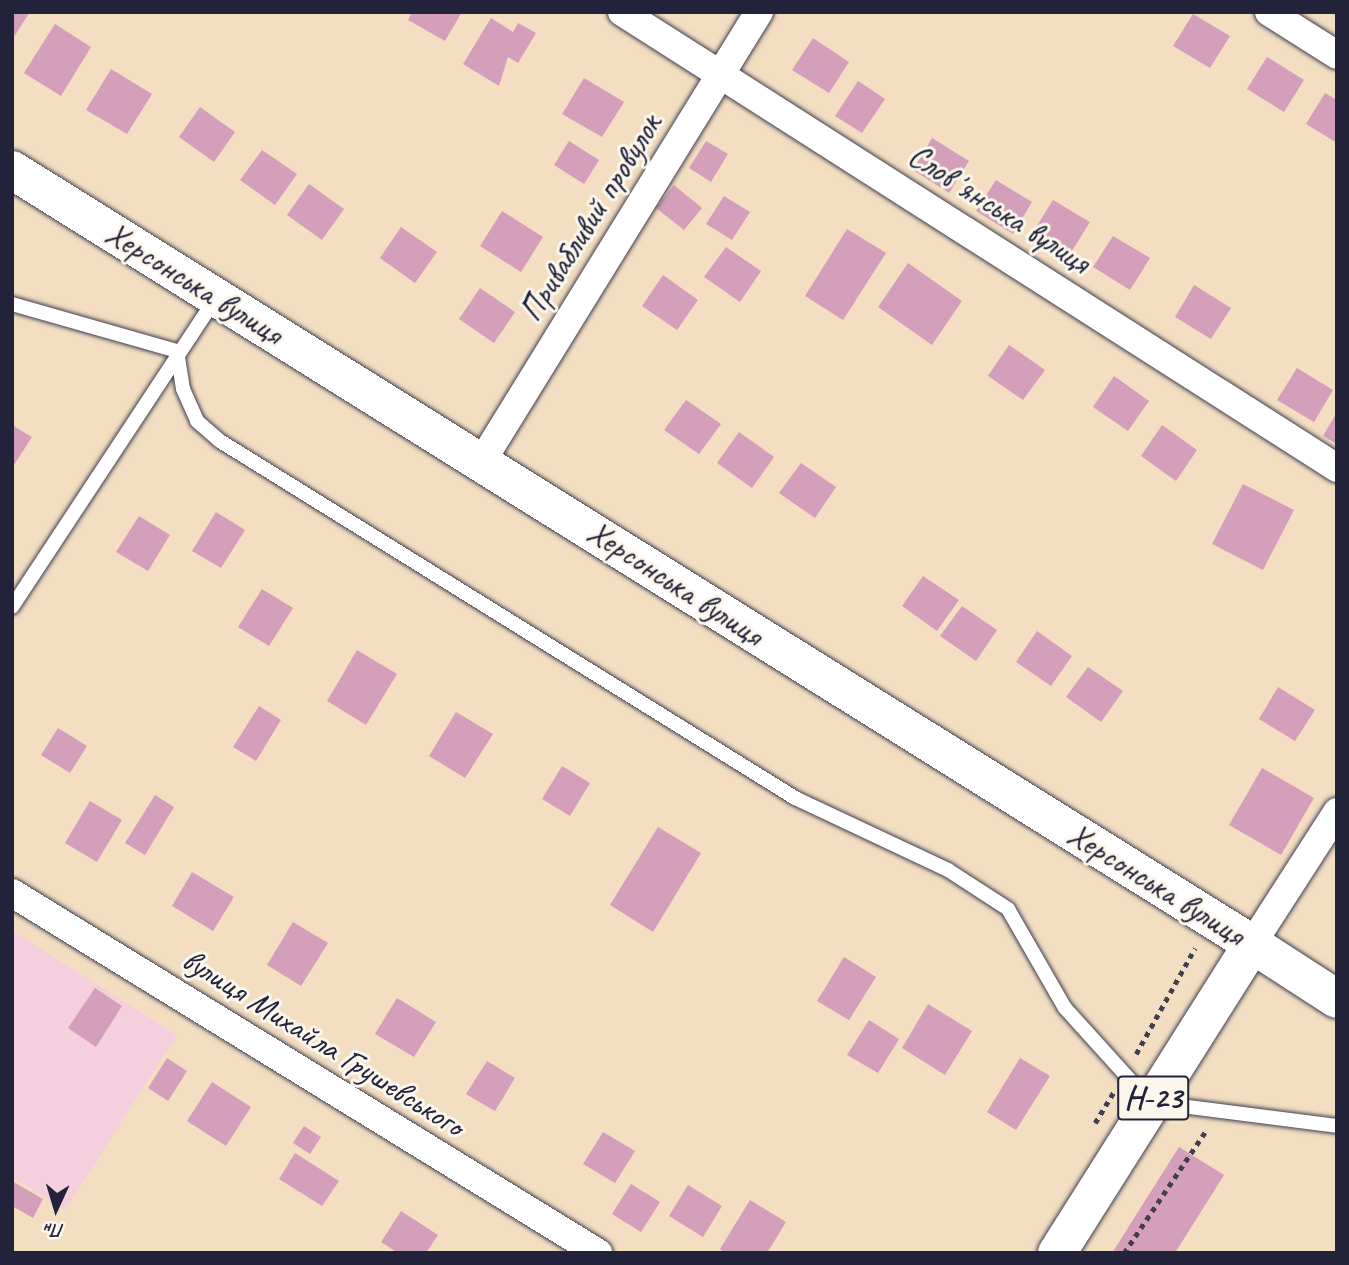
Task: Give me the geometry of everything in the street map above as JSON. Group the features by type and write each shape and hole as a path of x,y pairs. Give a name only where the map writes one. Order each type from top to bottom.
{"main road":[{"name":"Херсонська вулиця","path":"12,170 215,299 482,461 1337,999"},
{"name":"Н-23","path":"1057,1253 1252,944"}],"street":[{"name":"Словʼянська вулиця","path":"622,12 722,72 1337,468"},
{"name":"Привабливий провулок","path":"482,461 759,12"},
{"path":"1269,12 1337,55"},
{"path":"1252,944 1337,812"},
{"name":"вулиця Михайла Грушевського","path":"12,893 598,1253"}],"lane":[{"path":"12,607 177,351 215,299"},
{"path":"12,304 177,351"},
{"path":"177,351 183,389 197,421 220,441 795,798 948,870 1008,909 1065,1008 1150,1102 1337,1126"}],"path":[{"path":"1124,1253 1219,1112"}],"shaded area":[{"path":"12,931 177,1035 65,1210 12,1177"}],"building":[{"path":"12,12 29,13 12,40"},
{"path":"412,12 462,12 445,41 408,20"},
{"path":"1193,14 1230,36 1210,68 1173,46"},
{"path":"491,18 513,32 518,23 536,33 518,63 508,57 499,86 463,64"},
{"path":"55,24 91,47 61,96 24,73"},
{"path":"813,38 849,62 829,93 792,70"},
{"path":"1267,57 1304,80 1284,112 1247,89"},
{"path":"111,69 152,94 127,134 86,110"},
{"path":"584,78 624,102 602,137 562,114"},
{"path":"858,81 885,99 862,133 835,116"},
{"path":"1325,93 1337,100 1337,143 1306,124"},
{"path":"200,107 235,132 214,162 179,137"},
{"path":"932,138 969,161 949,193 913,170"},
{"path":"569,141 599,160 584,184 554,165"},
{"path":"706,141 728,154 711,182 689,168"},
{"path":"262,150 297,174 275,205 240,180"},
{"path":"996,180 1032,202 1013,234 976,211"},
{"path":"309,184 344,209 322,240 287,215"},
{"path":"674,185 702,208 684,230 656,208"},
{"path":"724,196 750,212 732,240 706,224"},
{"path":"1053,200 1090,222 1070,254 1033,232"},
{"path":"502,211 543,237 521,272 480,246"},
{"path":"401,227 437,252 415,283 380,258"},
{"path":"847,229 886,253 843,320 805,296"},
{"path":"1113,236 1150,258 1130,290 1093,267"},
{"path":"726,247 761,271 740,302 704,277"},
{"path":"908,263 962,301 932,345 878,307"},
{"path":"663,275 698,300 677,330 642,306"},
{"path":"1194,285 1231,308 1211,339 1175,317"},
{"path":"480,288 515,312 494,343 459,319"},
{"path":"1009,345 1045,370 1023,400 988,376"},
{"path":"1297,368 1333,390 1314,422 1277,400"},
{"path":"1114,376 1149,401 1128,431 1093,407"},
{"path":"686,400 721,424 699,454 664,430"},
{"path":"1337,412 1337,444 1323,436"},
{"path":"12,425 32,437 12,468"},
{"path":"1162,425 1197,450 1176,481 1141,456"},
{"path":"739,432 774,457 752,488 717,463"},
{"path":"801,463 836,487 815,518 779,493"},
{"path":"1243,484 1294,510 1263,570 1212,544"},
{"path":"216,512 245,530 221,568 192,551"},
{"path":"139,516 170,535 148,571 116,552"},
{"path":"923,576 959,600 937,631 902,606"},
{"path":"262,589 293,608 269,646 238,627"},
{"path":"962,606 997,630 976,661 940,636"},
{"path":"1037,631 1072,656 1051,686 1016,662"},
{"path":"357,650 397,674 366,725 327,701"},
{"path":"1088,667 1123,691 1101,722 1066,697"},
{"path":"1278,687 1315,710 1295,741 1259,719"},
{"path":"259,706 281,720 256,761 233,747"},
{"path":"456,712 493,734 465,778 429,756"},
{"path":"58,728 87,746 70,773 41,755"},
{"path":"562,766 590,783 570,816 542,799"},
{"path":"1262,768 1314,798 1281,855 1229,825"},
{"path":"155,795 174,807 145,855 125,843"},
{"path":"90,801 122,820 97,862 65,843"},
{"path":"658,827 701,853 653,932 610,905"},
{"path":"192,872 234,897 213,931 172,906"},
{"path":"293,922 328,943 301,986 267,965"},
{"path":"844,957 876,977 849,1020 817,1001"},
{"path":"95,988 122,1006 96,1047 68,1028"},
{"path":"397,998 436,1022 414,1057 375,1034"},
{"path":"928,1004 972,1031 945,1075 902,1048"},
{"path":"869,1020 899,1039 878,1073 847,1055"},
{"path":"167,1058 187,1071 168,1101 148,1088"},
{"path":"1020,1058 1050,1076 1016,1130 987,1112"},
{"path":"487,1061 515,1078 495,1111 466,1094"},
{"path":"212,1082 251,1107 226,1146 187,1121"},
{"path":"304,1126 321,1137 310,1154 293,1143"},
{"path":"603,1132 635,1151 615,1183 583,1164"},
{"path":"1179,1147 1224,1175 1175,1253 1112,1253"},
{"path":"295,1153 339,1181 322,1206 279,1179"},
{"path":"12,1181 43,1199 33,1218 12,1206"},
{"path":"631,1184 660,1202 641,1232 612,1214"},
{"path":"688,1185 722,1206 703,1237 669,1216"},
{"path":"750,1200 786,1222 767,1253 725,1253 720,1249"},
{"path":"401,1211 438,1235 426,1253 398,1253 381,1242"}]}
